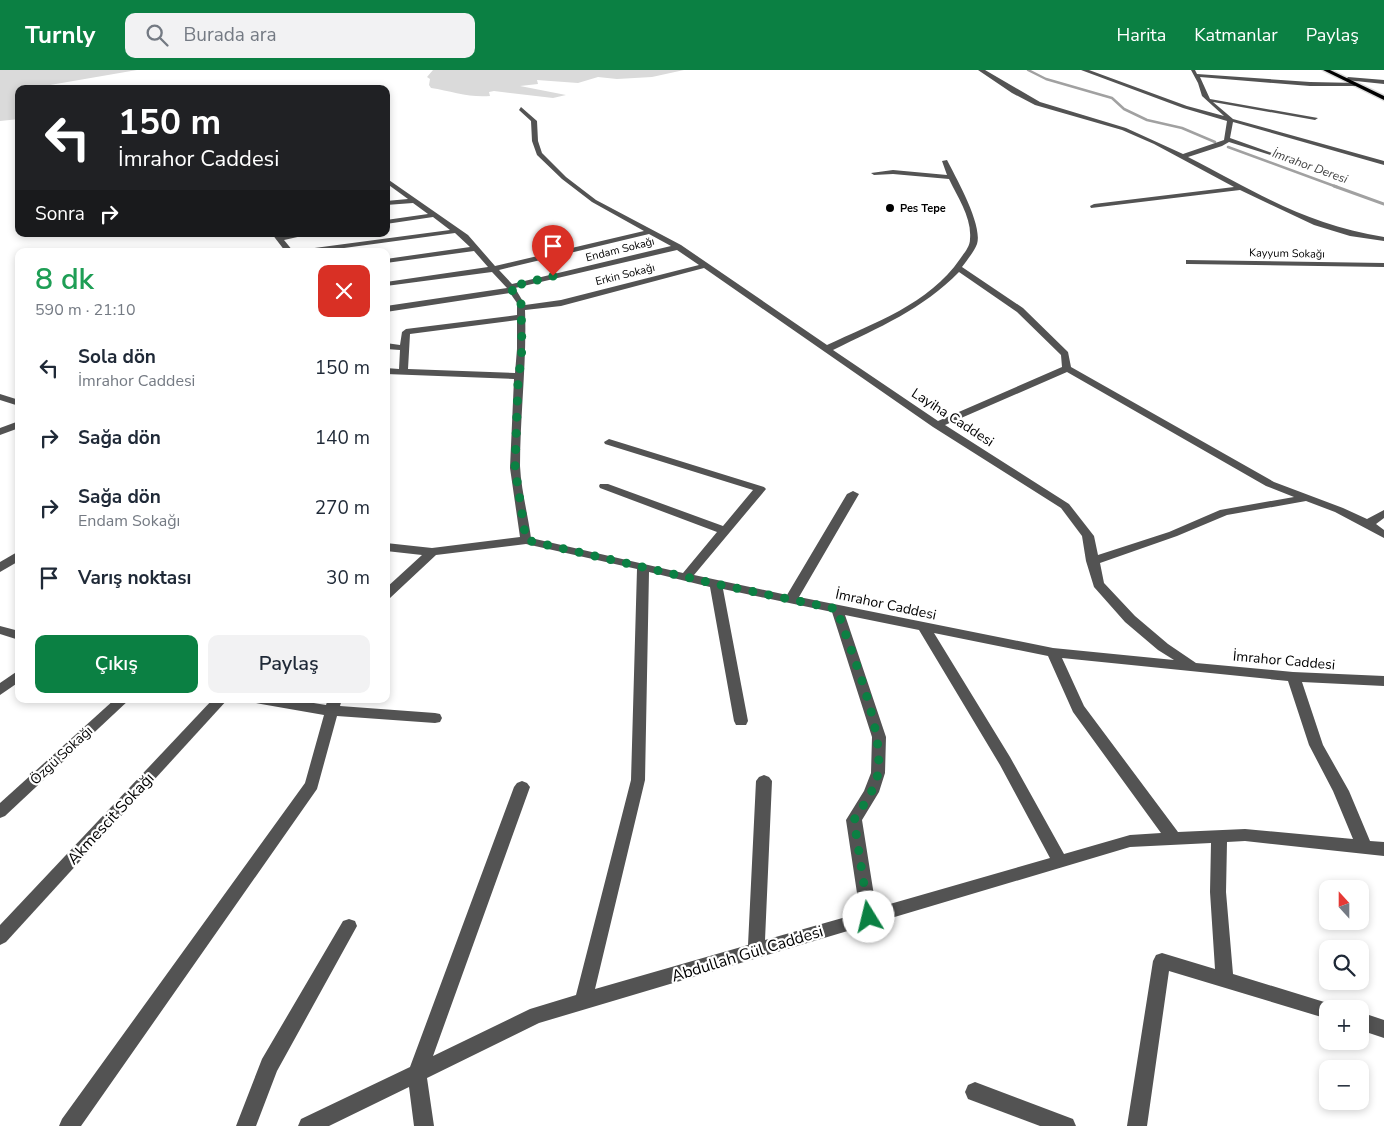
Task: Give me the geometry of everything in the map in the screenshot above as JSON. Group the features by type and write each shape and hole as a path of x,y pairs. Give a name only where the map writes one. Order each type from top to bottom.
{"main road":[{"path":"1326,70 1384,98"}],"street":[{"path":"981,70 1027,99 1124,129 1182,156 1307,221 1360,238 1384,239"},
{"path":"1084,70 1185,108 1384,163"},
{"path":"1182,156 1220,146 1227,139 1230,119 1223,109 1205,99 1201,92 1202,83 1194,72"},
{"path":"1194,72 1310,84 1355,84"},
{"path":"1345,79 1384,82"},
{"path":"1205,99 1315,118"},
{"name":"Layiha Caddesi","path":"521,109 534,121 536,149 544,160 594,201 678,247 937,425 1065,506 1088,536 1098,584 1130,619 1162,647 1193,667"},
{"path":"1227,139 1281,158"},
{"path":"827,349 880,324 924,298 959,269 975,242 973,222 950,178 945,160"},
{"path":"874,173 893,172 950,178"},
{"path":"390,184 456,231 494,269 521,303 522,349 515,468 526,540"},
{"path":"1094,206 1243,188"},
{"path":"390,203 413,201"},
{"path":"390,221 433,215"},
{"path":"329,248 456,231"},
{"path":"390,283 494,269 650,232"},
{"path":"279,237 287,248"},
{"name":"Endam Sokağı","path":"390,308 511,289 678,247"},
{"path":"390,260 475,249"},
{"name":"Kayyum Sokağı","path":"1189,262 1384,266"},
{"name":"Erkin Sokağı","path":"404,348 406,332 521,312 704,266"},
{"path":"959,269 1020,310 1065,354 1068,368 1270,484 1368,524 1384,536"},
{"path":"390,346 404,348 403,371"},
{"path":"937,425 1068,368"},
{"path":"390,371 519,376"},
{"path":"0,397 15,402"},
{"path":"0,432 15,426"},
{"path":"609,442 760,489 686,577"},
{"path":"604,486 725,531"},
{"path":"791,599 853,494"},
{"path":"1092,561 1172,534 1224,512 1307,498"},
{"path":"1368,524 1384,513"},
{"name":"İmrahor Caddesi","path":"390,548 432,552 526,540 716,584 1053,653 1293,677 1384,681"},
{"path":"390,591 432,552"},
{"path":"0,568 15,558"},
{"path":"583,1001 638,780 643,567"},
{"path":"716,584 740,721"},
{"path":"837,609 878,737 878,773 871,792 854,820 869,917"},
{"path":"924,627 1005,761 1060,861"},
{"path":"0,630 15,633"},
{"path":"1053,653 1078,708 1174,839"},
{"path":"1293,677 1316,745 1341,791 1364,846"},
{"path":"0,690 15,678"},
{"name":"Özgü Sokağı","path":"0,812 119,703"},
{"name":"Akmescit Sokağı","path":"0,937 217,703"},
{"path":"310,703 435,718"},
{"path":"69,1126 312,785 334,705"},
{"path":"756,950 764,781"},
{"path":"424,1126 417,1073 522,787"},
{"name":"Abdullah Gül Caddesi","path":"308,1126 536,1015 1130,841 1245,835 1384,849"},
{"path":"1219,836 1218,892 1225,980"},
{"path":"246,1126 269,1066 349,926"},
{"path":"1137,1126 1162,961 1319,1008"},
{"path":"1369,1024 1384,1028"},
{"path":"974,1092 1066,1126"}],"shaded area":[{"path":"0,70 137,70 50,85 15,85 15,119 0,121"},
{"path":"433,70 684,70 652,77 617,79 598,77 578,83 537,80 538,84 520,86 566,95 553,98 494,91 489,92 490,96 475,96 431,88 429,85 430,79 427,77"}],"waterway":[{"name":"İmrahor Deresi","path":"1028,70 1046,79 1112,98 1124,109 1147,120 1182,128 1215,142"},
{"name":"İmrahor Deresi","path":"1228,147 1337,187"},
{"name":"İmrahor Deresi","path":"1334,186 1384,204"}],"place":[{"name":"Pes Tepe","path":"890,208"}],"route":[{"path":"553,276 510,287 521,303 522,349 518,384 515,468 526,540 716,584 837,609 878,737 878,773 871,792 854,820 869,917"}]}
